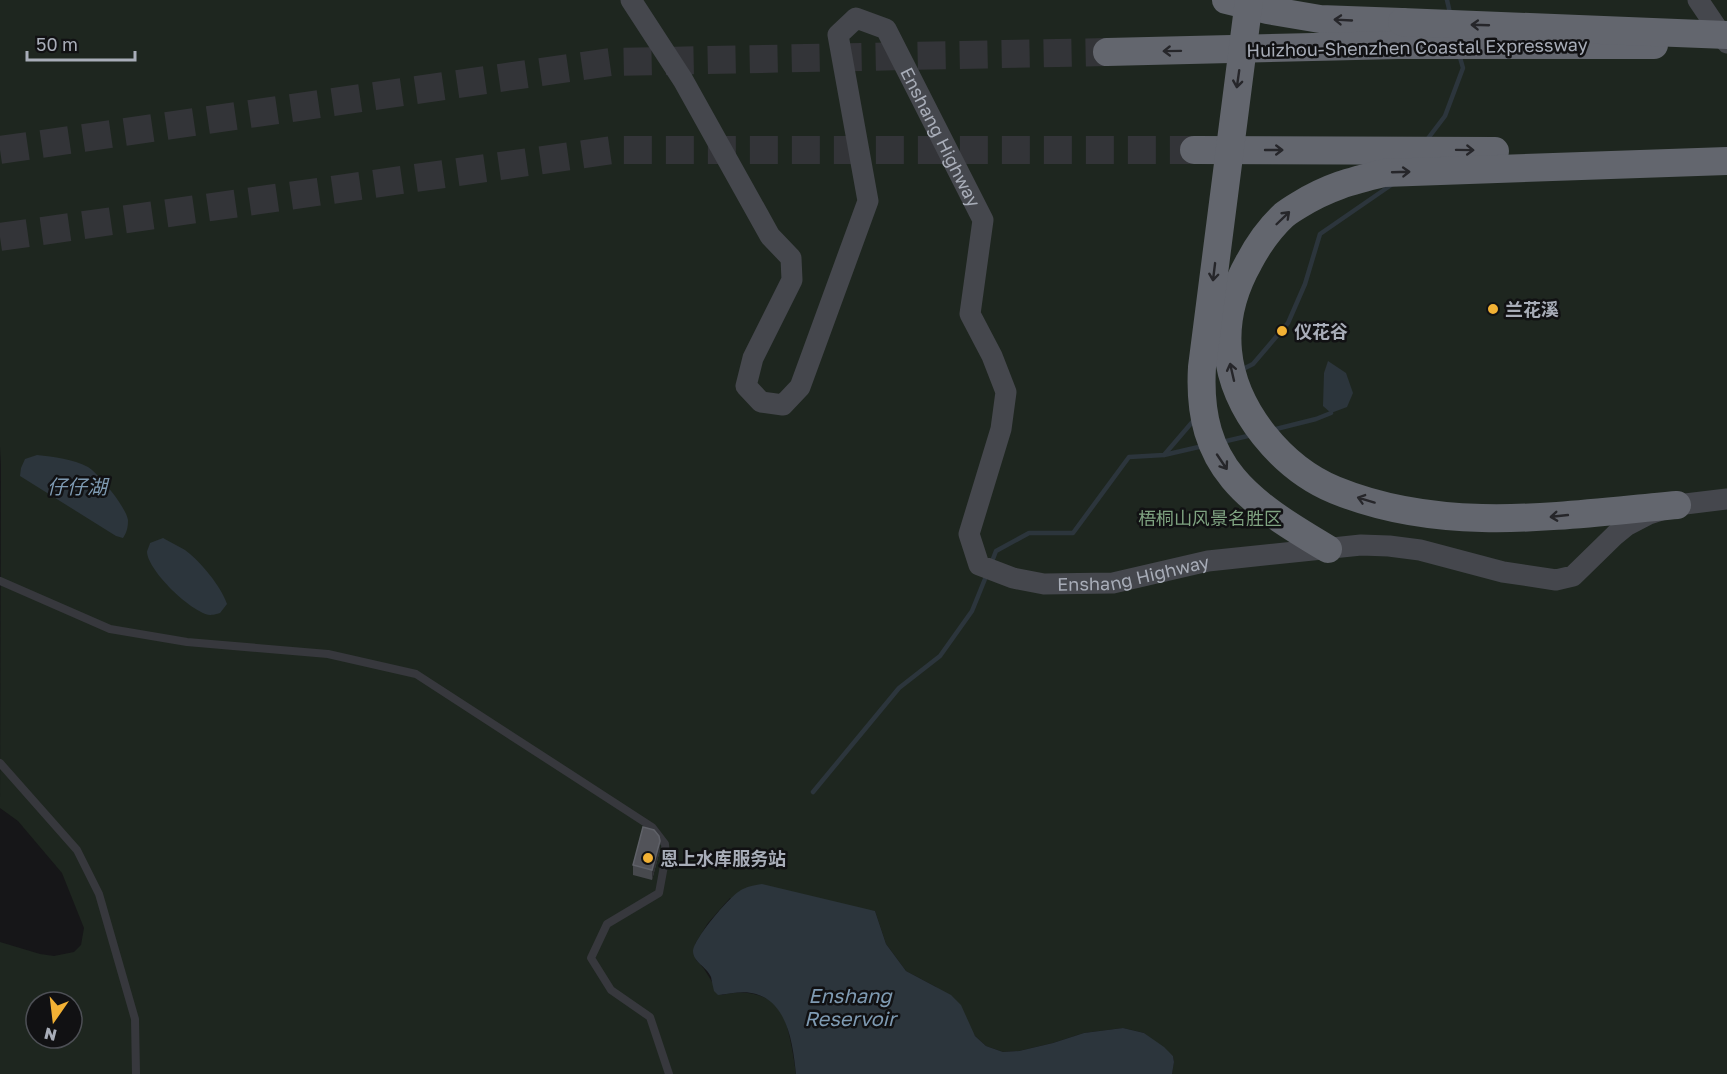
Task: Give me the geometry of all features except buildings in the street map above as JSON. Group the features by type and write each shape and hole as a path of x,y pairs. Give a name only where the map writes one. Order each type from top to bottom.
{"highway":[{"path":"1226,0 1267,10 1400,34 1727,35"},
{"path":"1249,0 1202,367 1203,411 1208,434 1217,455 1245,492 1263,508 1328,549"},
{"name":"Huizhou-Shenzhen Coastal Expressway","path":"1107,52 1400,34 1727,44"},
{"path":"1194,150 1407,149 1727,154"},
{"path":"1677,505 1548,517 1473,519 1411,511 1335,490 1307,476 1286,459 1254,423 1240,398 1232,376 1227,350 1228,323 1232,300 1259,243 1285,214 1318,193 1344,182 1384,172 1727,161"}],"street":[{"name":"Enshang Highway","path":"631,0 683,80 770,236 791,258 792,280 753,358 746,386 761,402 783,405 800,387 868,201 838,35 856,18 886,29 983,220 970,314 992,356 1006,392 1001,429 969,534 979,565 1013,578 1044,584 1113,583 1208,561 1361,545 1420,550 1503,572 1556,580 1573,576 1626,526 1649,514 1677,505 1727,500"},
{"path":"1698,0 1727,44"}],"lane":[{"path":"0,581 110,629 187,642 328,654 416,674 652,827 665,844 666,855 659,893 607,924 591,958 611,990 650,1017 669,1074"},
{"path":"0,763 77,850 99,894 135,1019 136,1074"}],"green space":[{"name":"梧桐山风景名胜区","path":"0,0 1727,0 1727,1074 1172,1074 1173,1056 1144,1033 1123,1028 1084,1033 1019,1051 1003,1052 986,1046 975,1036 936,987 906,971 886,944 875,911 730,898 708,923 695,944 696,960 722,995 739,992 755,994 777,1006 787,1026 796,1074 0,1074 0,942 54,956 74,952 81,945 84,928 62,873 18,821 0,808"}],"water":[{"path":"1328,361 1346,373 1353,393 1347,407 1331,413 1323,406 1324,373"},
{"name":"仔仔湖","path":"37,455 82,464 99,476 126,514 128,525 123,538 116,536 20,476 25,459"},
{"path":"163,538 185,550 209,574 227,604 220,613 210,615 193,607 172,590 155,570 147,551 150,543"},
{"name":"Enshang Reservoir","path":"762,884 875,911 886,944 906,971 951,995 961,1005 975,1036 986,1046 1003,1052 1019,1051 1084,1033 1123,1028 1144,1033 1164,1047 1173,1056 1172,1074 796,1074 787,1026 775,1006 767,999 751,993 718,995 714,991 709,973 698,961 693,951 700,936 714,917 738,892 750,886"}],"waterway":[{"path":"1447,0 1450,13"},
{"path":"1426,141 1445,116 1463,68 1459,54"},
{"path":"1241,370 1253,364 1288,323 1305,284 1320,234 1394,183"},
{"path":"1272,430 1331,413"},
{"path":"991,564 996,551 1029,533 1073,533 1129,457 1164,455 1194,420"},
{"path":"1222,442 1252,435"},
{"path":"1164,455 1203,446"},
{"path":"813,792 899,688 940,656 972,611 987,574"}],"tunnel":[{"path":"0,150 610,62 1107,52"},
{"path":"0,237 613,150 1194,150"}],"place":[{"name":"兰花溪","path":"1493,309"},
{"name":"仪花谷","path":"1282,331"},
{"name":"恩上水库服务站","path":"648,858"}]}
